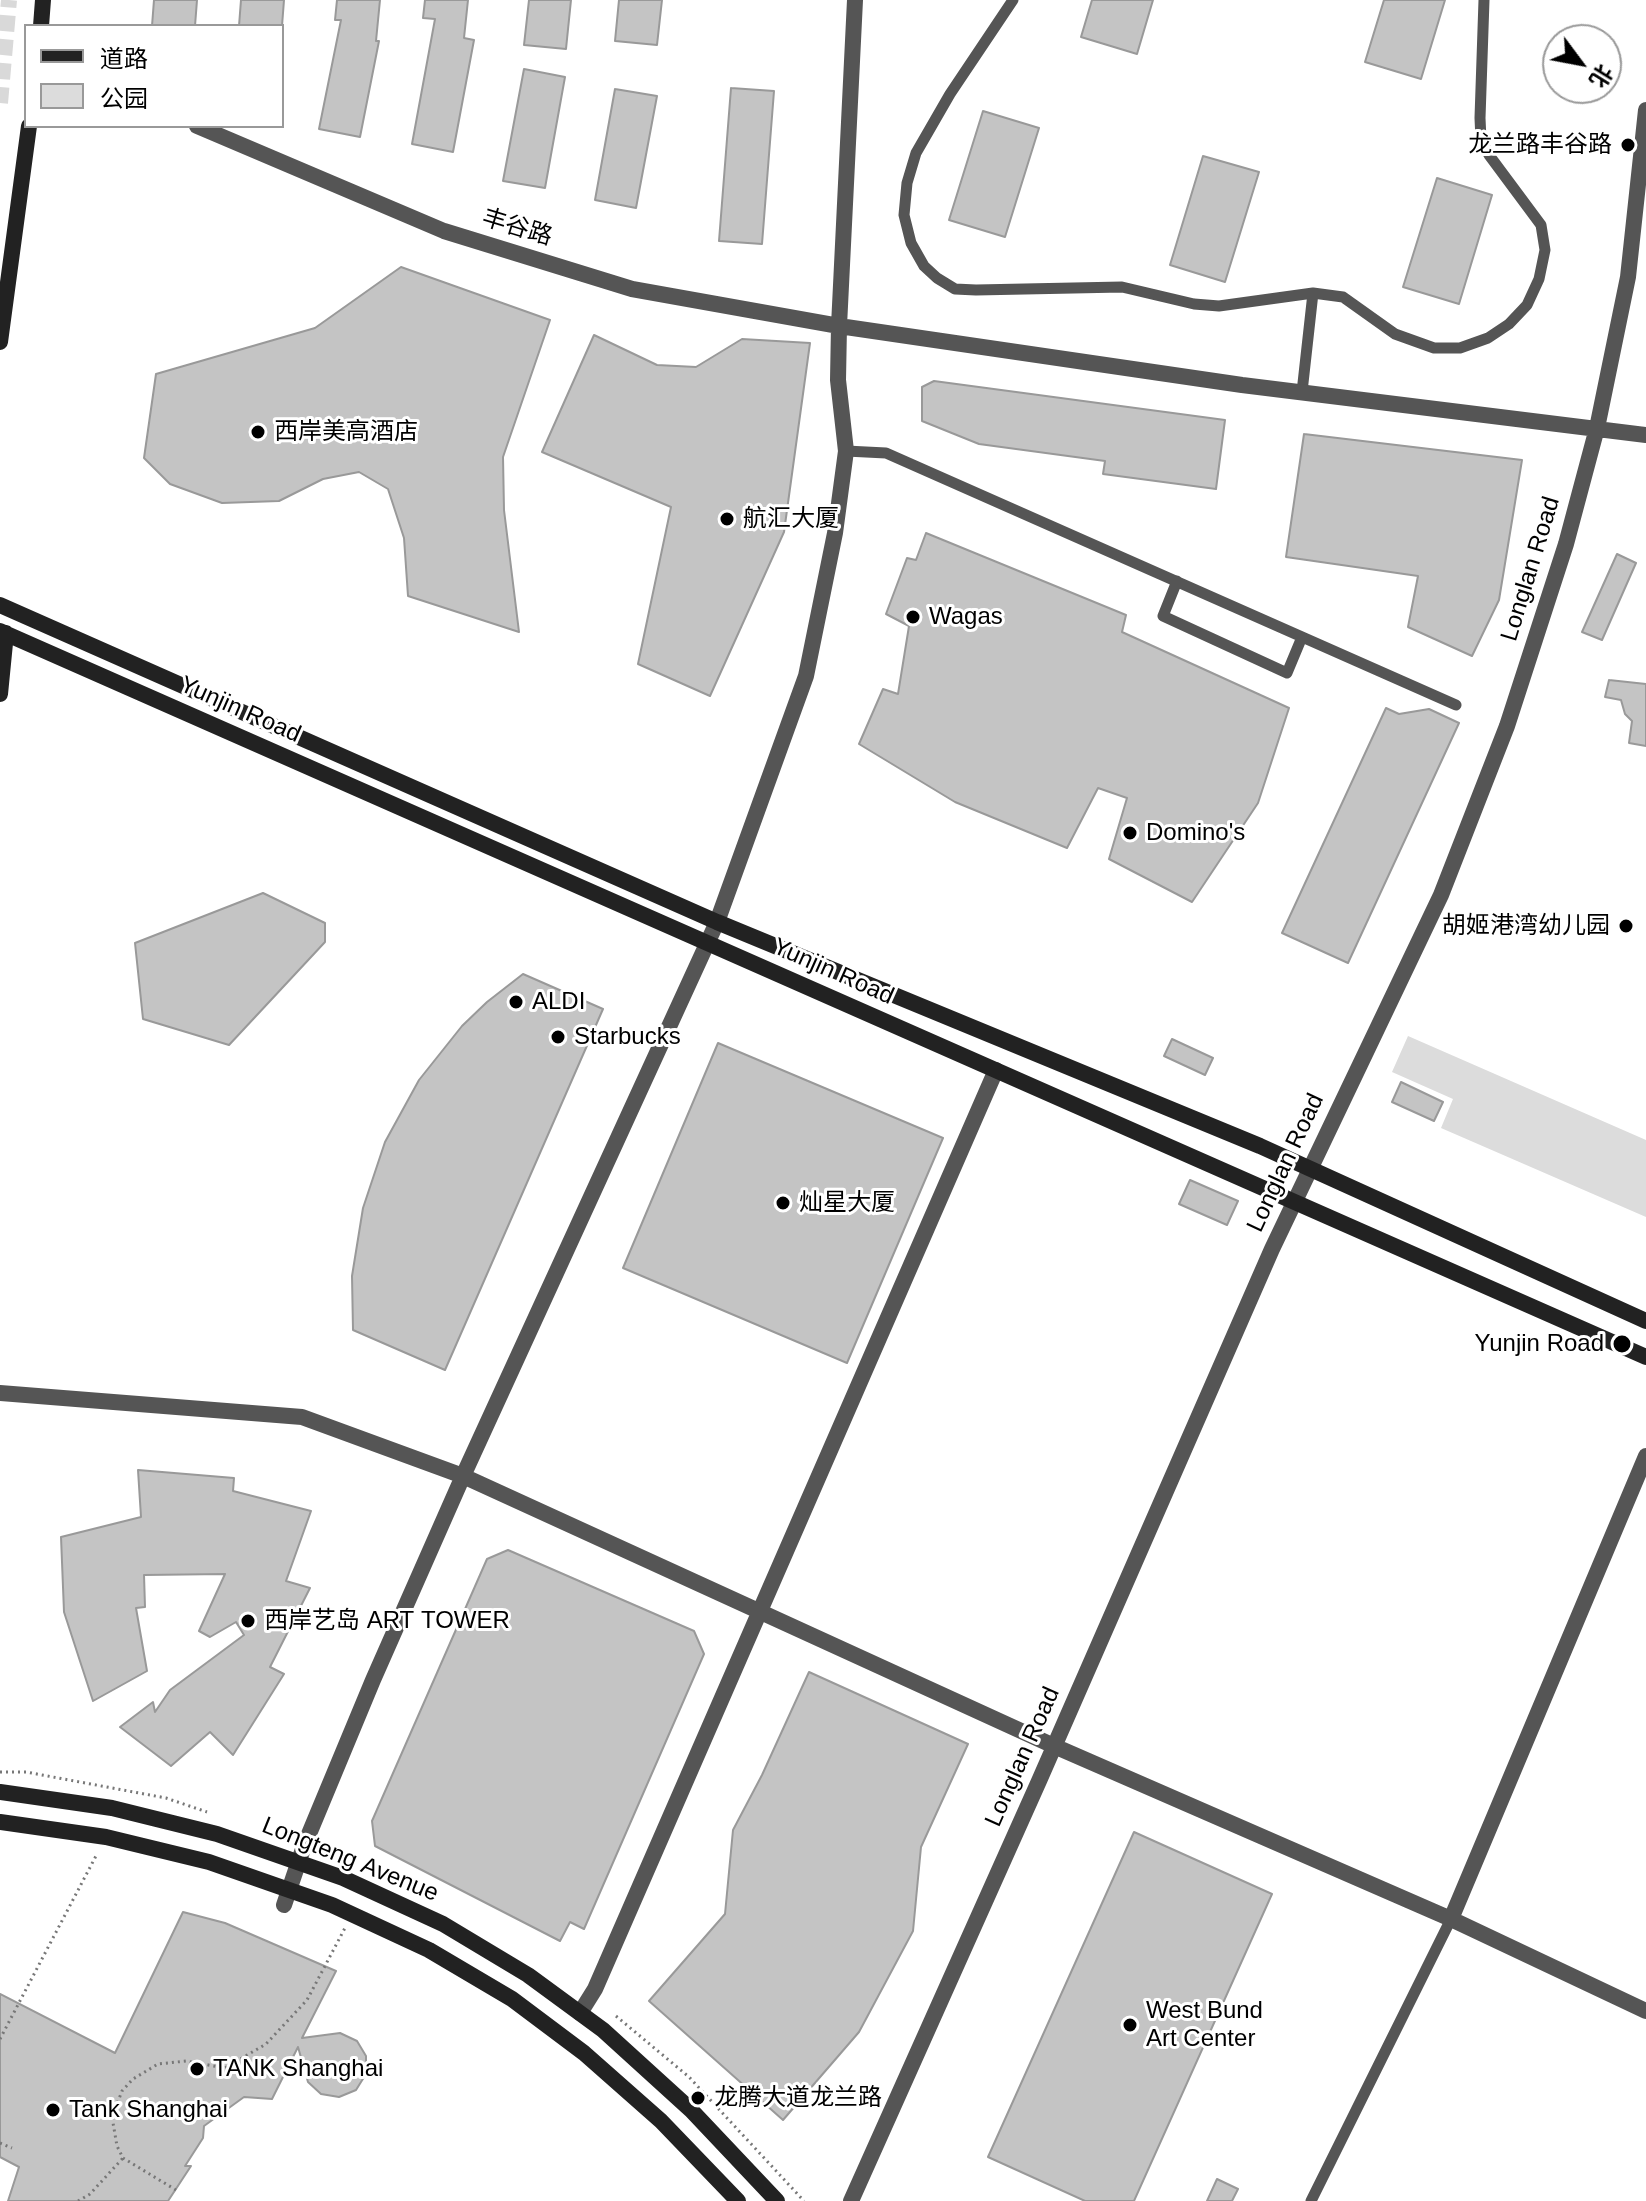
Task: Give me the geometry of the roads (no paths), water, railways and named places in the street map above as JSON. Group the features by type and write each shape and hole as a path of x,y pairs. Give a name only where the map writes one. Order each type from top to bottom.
{"main road":[{"path":"41,24 43,0"},
{"path":"0,342 29,128"},
{"name":"Yunjin Road","path":"0,605 717,922 1310,1168 1646,1321"},
{"path":"0,694 3,632"},
{"name":"Yunjin Road","path":"3,632 1646,1357"},
{"name":"Longteng Avenue","path":"0,1792 84,1803 217,1834 379,1893 443,1924 528,1975 635,2057 691,2110 777,2201"},
{"name":"Longteng Avenue","path":"0,1822 106,1837 209,1862 286,1897 352,1914 429,1950 474,1975 547,2024 616,2079 738,2201"}],"street":[{"path":"286,1897 373,1680 463,1476 717,922 806,676 835,533 846,451 838,380 839,326 855,0"},
{"name":"Longlan Road","path":"851,2201 1295,1201 1441,895 1507,726 1566,544 1597,428 1628,277 1646,110"},
{"name":"丰谷路","path":"202,128 444,231 632,289 839,326 1302,392 1646,435"},
{"path":"580,2013 595,1989 996,1070"},
{"path":"0,1393 302,1417 463,1476 1054,1746 1451,1919 1646,2011"},
{"path":"1451,1919 1646,1456"}],"lane":[{"path":"1013,0 950,94 916,153 907,183 904,215 911,243 924,266 937,278 955,289 1122,287 1194,304 1219,306 1313,293 1343,297 1395,334 1434,348 1460,348 1488,338 1509,324 1527,305 1539,279 1545,250 1541,225 1481,140 1484,0"},
{"path":"1302,392 1313,293"},
{"path":"846,451 886,453 1456,705"},
{"path":"1177,581 1163,616 1287,673 1302,637"},
{"path":"1311,2201 1451,1919"}],"tunnel":[{"path":"0,103 9,0"}],"place":[{"name":"龙兰路丰谷路","path":"1628,145"},
{"name":"西岸美高酒店","path":"258,432"},
{"name":"航汇大厦","path":"727,519"},
{"name":"Wagas","path":"913,617"},
{"name":"Domino's","path":"1130,833"},
{"name":"胡姬港湾幼儿园","path":"1626,926"},
{"name":"ALDI","path":"516,1002"},
{"name":"Starbucks","path":"558,1037"},
{"name":"灿星大厦","path":"783,1203"},
{"name":"Yunjin Road","path":"1622,1344"},
{"name":"西岸艺岛 ART TOWER","path":"248,1621"},
{"name":"West Bund Art Center","path":"1130,2025"},
{"name":"TANK Shanghai","path":"197,2069"},
{"name":"龙腾大道龙兰路","path":"698,2098"},
{"name":"Tank Shanghai","path":"53,2110"}]}
